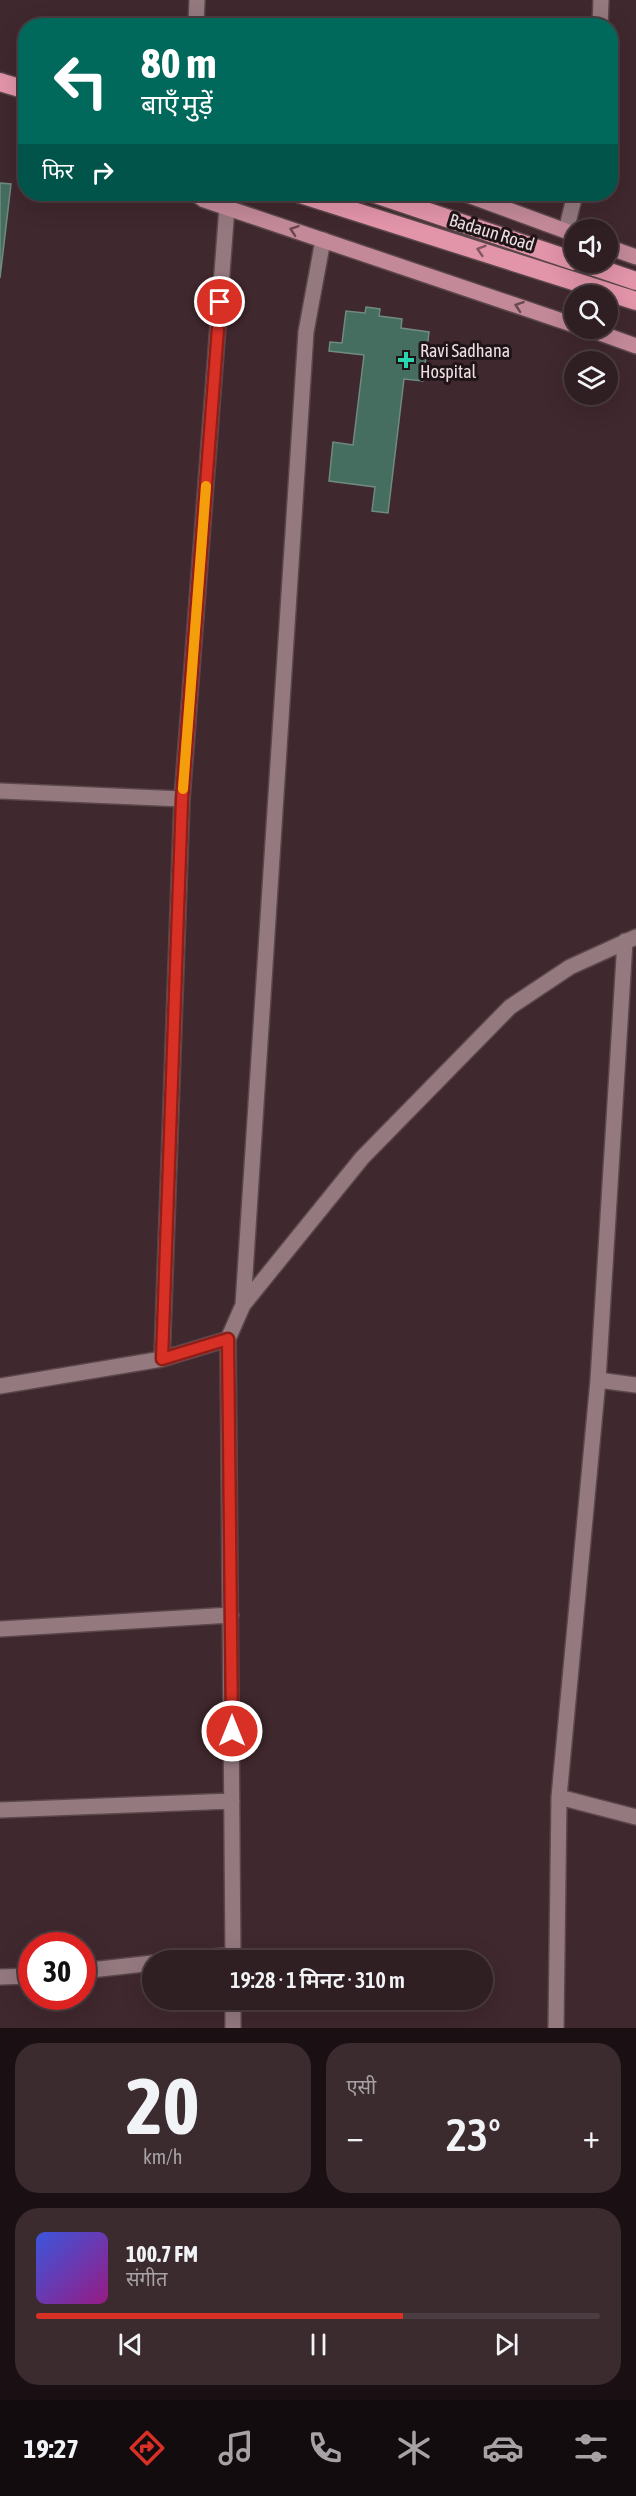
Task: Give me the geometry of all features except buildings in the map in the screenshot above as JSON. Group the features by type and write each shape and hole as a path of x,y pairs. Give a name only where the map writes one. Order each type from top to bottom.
{"highway":[{"path":"0,82 18,88"},
{"name":"Badaun Road","path":"322,201 636,301"},
{"path":"396,201 564,258"},
{"path":"612,273 636,281"}],"main road":[{"path":"207,201 564,322"},
{"path":"484,201 564,231"},
{"path":"618,250 636,256"},
{"path":"617,339 636,346"}],"street":[{"path":"196,18 197,0"},
{"path":"600,18 601,0"},
{"path":"572,219 574,201"},
{"path":"162,1359 182,799 227,207"},
{"path":"243,1305 306,332 323,240"},
{"path":"0,791 182,799"},
{"path":"233,1950 228,1339 243,1305 362,1158 510,1006 570,967 631,939 598,1380 559,1797 556,2028"},
{"path":"0,1386 162,1359 228,1339"},
{"path":"598,1380 636,1385"},
{"path":"0,1629 231,1615"},
{"path":"559,1797 636,1817"},
{"path":"0,1810 232,1801"},
{"path":"96,1970 142,1965"},
{"path":"0,1977 18,1976"},
{"path":"233,2010 233,2028"}],"slow traffic":[{"path":"183,789 206,486"}],"place":[{"name":"Ravi Sadhana Hospital","path":"406,360"}],"route":[{"path":"220,302 182,799 162,1359 228,1339 232,1731"}]}
